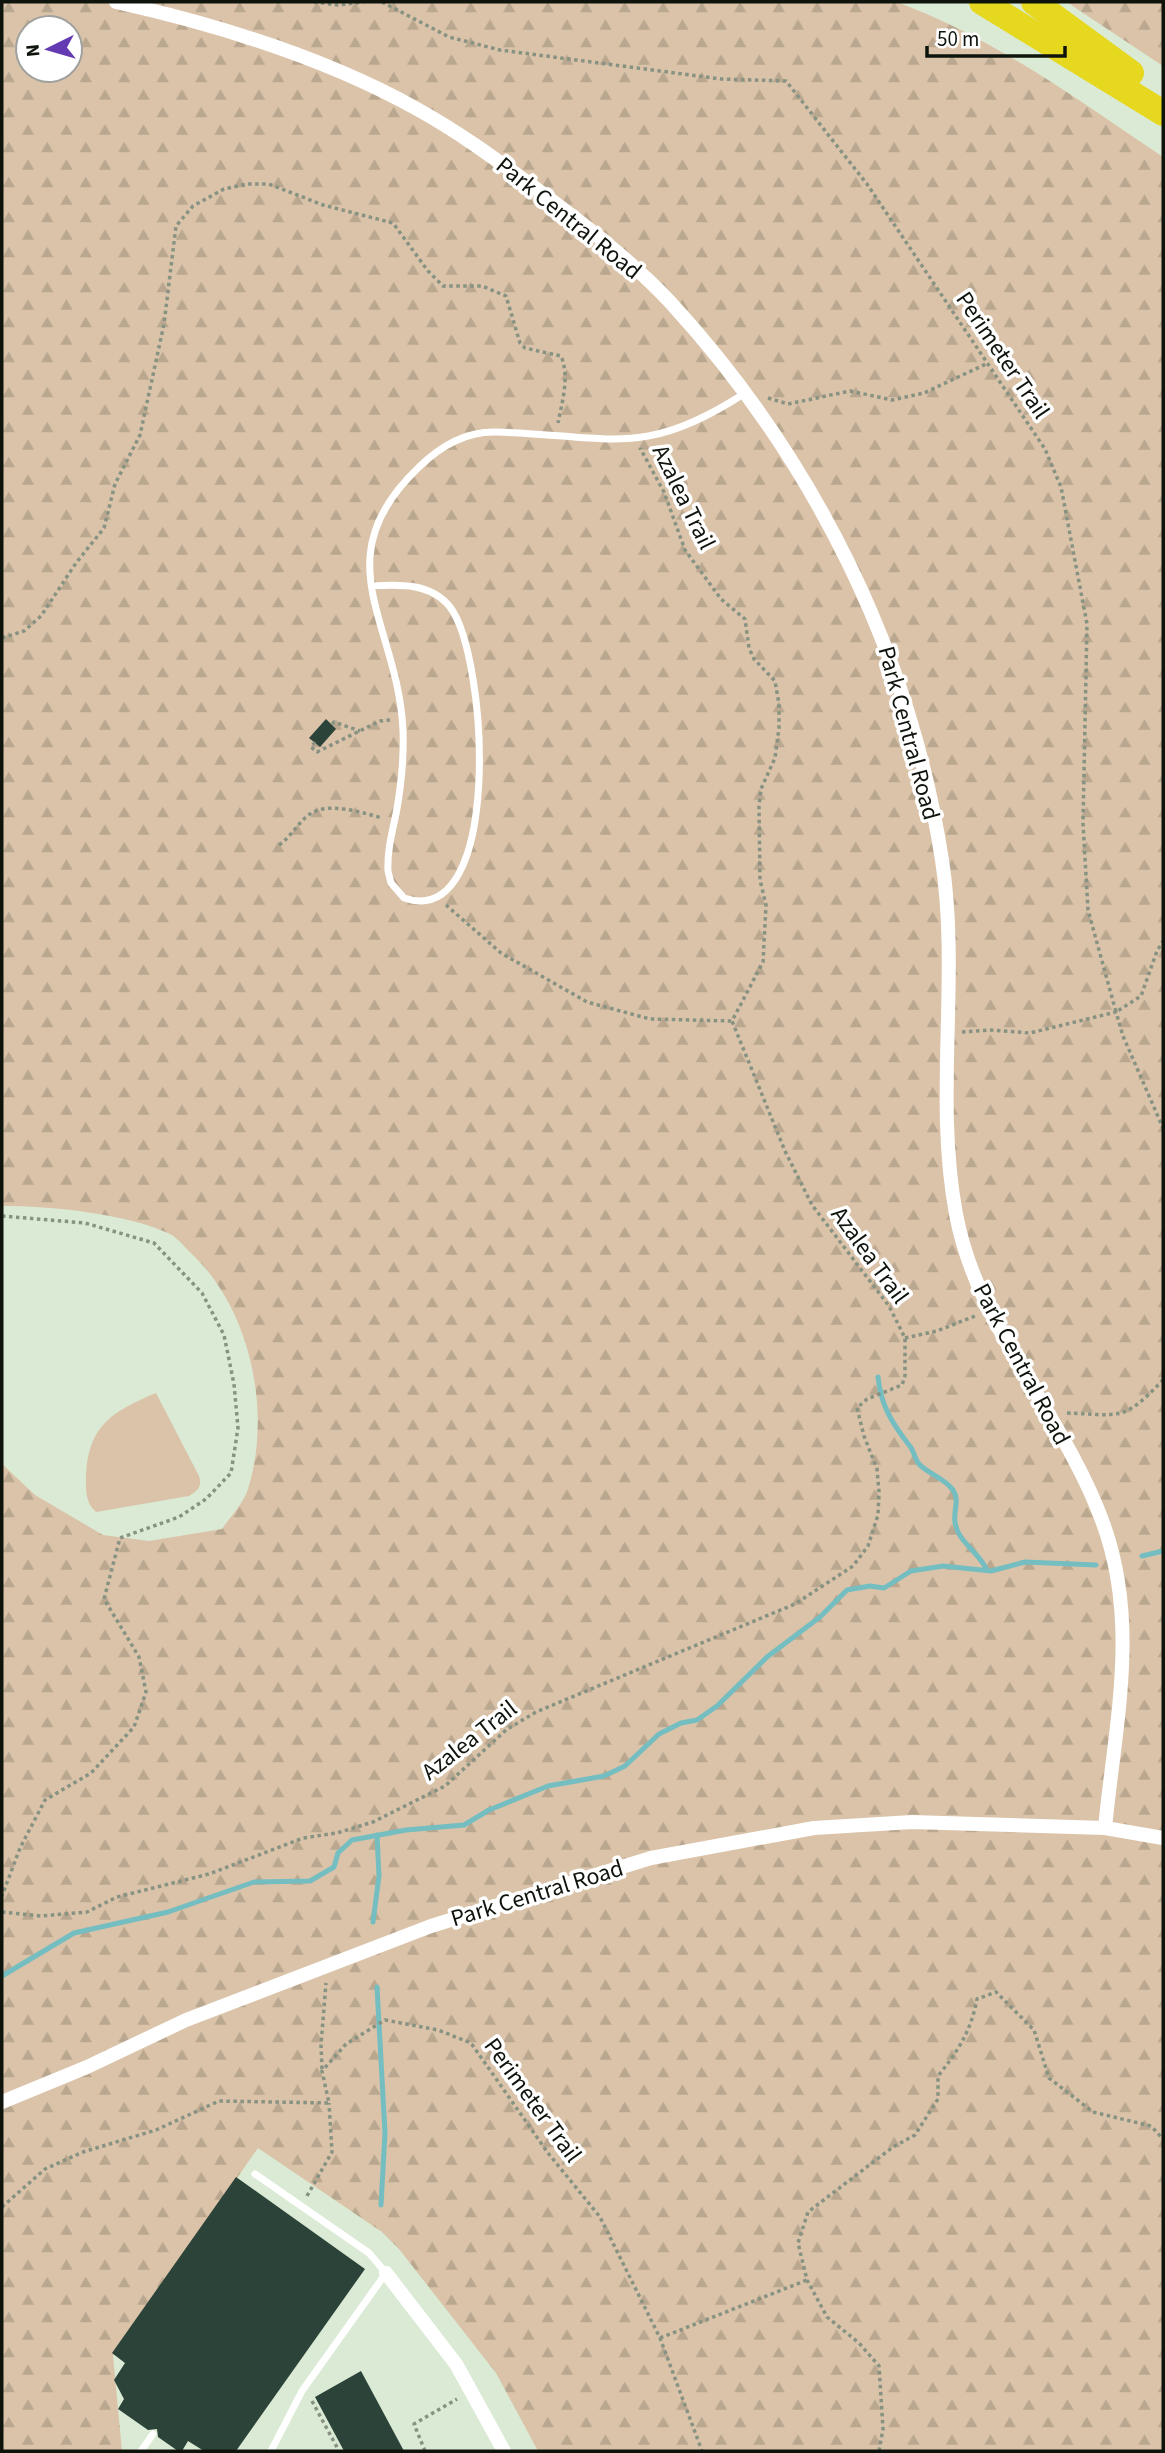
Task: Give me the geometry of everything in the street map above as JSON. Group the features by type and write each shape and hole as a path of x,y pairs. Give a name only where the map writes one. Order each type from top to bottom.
{"highway":[{"path":"982,2 1163,113"},
{"path":"1034,2 1163,97"}],"street":[{"name":"Park Central Road","path":"116,2 200,20 334,69 413,107 470,141 595,233 660,292 746,393 830,526 870,605 895,667 923,763 942,861 951,950 948,1150 956,1216 968,1259 994,1318 1087,1485 1104,1526 1119,1580 1124,1669 1105,1828"},
{"name":"Park Central Road","path":"2,2102 87,2067 186,2020 326,1966 473,1913 651,1858 814,1828 912,1822 1105,1828 1163,1838"},
{"path":"386,2273 456,2364 505,2451"}],"lane":[{"path":"372,586 415,586 441,599 456,617 472,672 481,731 477,799 461,866 450,888 438,898 412,901 398,894 391,883 387,859 402,773 402,719 392,660 372,586 368,552 375,526 401,485 424,462 461,438 478,433 555,436 598,441 636,440 689,425 746,393"},
{"path":"255,2175 369,2253 386,2273 302,2391 271,2451"},
{"path":"141,2451 153,2434"}],"path":[{"path":"314,2 338,5 364,2"},
{"name":"Perimeter Trail","path":"382,2 449,37 500,50 721,79 786,81 867,184 1045,449 1061,487 1087,624 1083,823 1088,910 1123,1037 1163,1128"},
{"path":"2,638 24,631 41,616 104,528 115,484 140,435 159,355 176,226 193,206 223,188 268,184 323,205 393,223 443,286 482,286 506,296 520,343 525,348 561,356 564,363 566,374 555,436"},
{"path":"746,393 788,404 850,391 892,400 924,393 986,364"},
{"name":"Azalea Trail","path":"2,1912 41,1916 87,1912 117,1897 209,1874 303,1838 373,1822 445,1786 506,1730 536,1712 760,1619 816,1592 853,1566 868,1546 878,1515 877,1469 863,1436 857,1408 867,1399 893,1391 902,1385 905,1376 905,1338 888,1306 812,1205 785,1151 732,1021 763,962 766,905 760,880 759,806 761,789 777,748 779,704 772,675 754,659 749,648 745,619 721,599 685,550 664,492 636,440"},
{"path":"315,742 311,747 317,752 380,721 402,719"},
{"path":"332,724 334,722 360,731"},
{"path":"279,845 292,836 309,814 318,810 355,811 395,821"},
{"path":"438,898 478,930 501,953 587,1002 650,1018 732,1021"},
{"path":"950,1034 989,1030 1030,1033 1116,1012 1142,996 1163,941"},
{"path":"2,1216 85,1223 154,1243 202,1293 224,1335 234,1384 238,1428 231,1473 206,1499 179,1517 120,1538 104,1599 139,1657 146,1692 134,1727 91,1773 45,1800 20,1848 2,1896"},
{"path":"905,1338 937,1331 978,1315 994,1318"},
{"path":"1045,1412 1106,1417 1129,1410 1163,1380"},
{"path":"300,2206 332,2152 321,2045 326,1966"},
{"path":"879,2451 883,2429 879,2366 859,2343 827,2317 807,2280 798,2243 808,2212 893,2147 915,2135 939,2099 938,2076 961,2048 973,2021 977,1999 996,1992 1034,2030 1049,2078 1093,2112 1152,2126 1163,2139"},
{"name":"Perimeter Trail","path":"323,2071 346,2044 385,2020 438,2029 471,2043 548,2153 600,2217 660,2338 702,2451"},
{"path":"2,2207 45,2169 83,2152 156,2130 219,2101 329,2103"},
{"path":"660,2338 807,2280"},
{"path":"425,2451 414,2424 453,2402 457,2390"},
{"path":"310,2398 339,2451"}],"green space":[{"path":"2,2 897,2 967,33 1034,71 1163,157 1163,2451 538,2451 496,2373 399,2249 382,2232 258,2148 113,2356 122,2451 2,2451 2,1464 35,1495 103,1535 149,1541 222,1529 248,1489 258,1428 251,1364 242,1333 213,1278 193,1255 176,1238 152,1227 110,1216 42,1207 2,1206"},
{"path":"1067,2 1163,2 1163,66 1077,9"},
{"path":"156,1393 199,1476 199,1488 189,1496 96,1512 88,1500 86,1476 92,1444 98,1432 115,1414"}],"building":[{"path":"326,719 336,729 320,747 309,738"},
{"path":"236,2177 365,2269 236,2451 204,2451 188,2441 182,2451 178,2451 158,2437 157,2429 148,2430 118,2409 124,2399 114,2380 125,2363 112,2353"},
{"path":"361,2371 404,2451 344,2451 315,2397"}],"waterway":[{"path":"878,1377 888,1414 911,1447 917,1462 953,1490 956,1498 957,1529 987,1570"},
{"path":"1142,1556 1163,1551"},
{"path":"2,1976 74,1933 168,1912 254,1882 310,1881 334,1867 338,1853 352,1840 406,1830 464,1825 489,1810 548,1786 604,1776 625,1766 659,1734 681,1723 697,1720 717,1706 767,1657 820,1617 847,1590 870,1586 884,1588 911,1571 943,1566 991,1571 1025,1562 1096,1565"},
{"path":"373,1922 379,1876 377,1835"},
{"path":"377,1987 385,2133 381,2205"}]}
